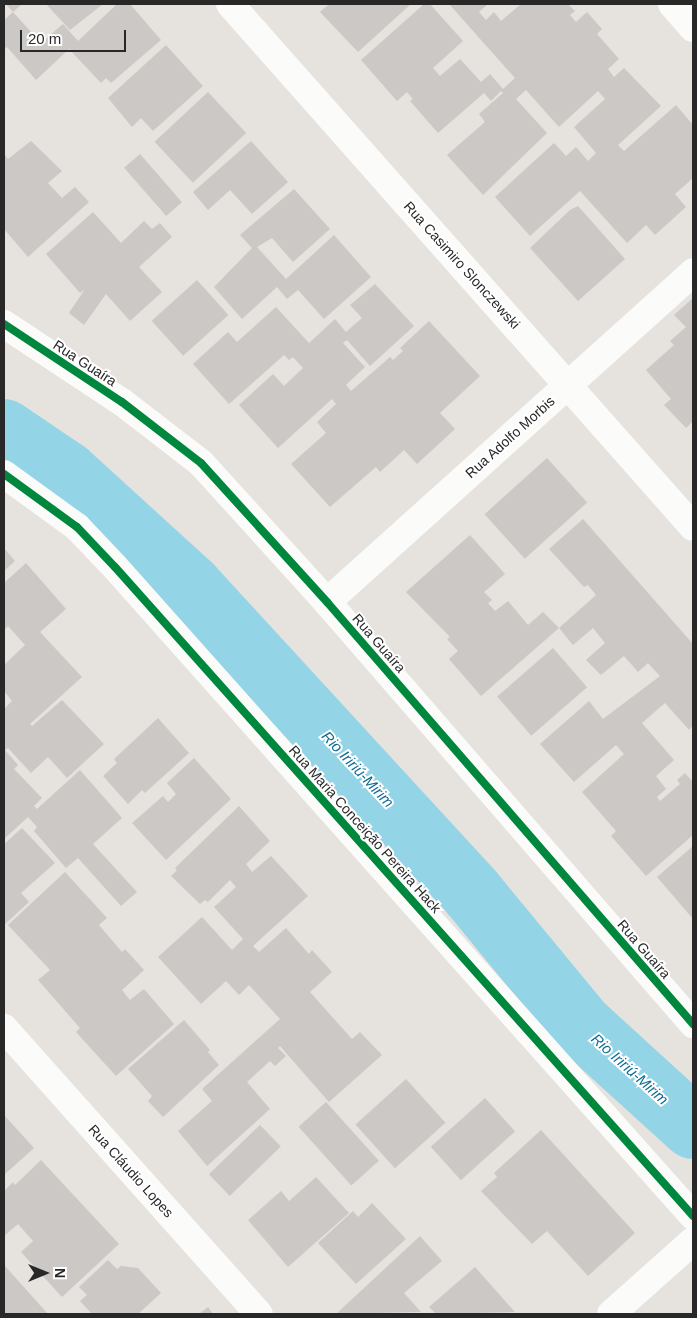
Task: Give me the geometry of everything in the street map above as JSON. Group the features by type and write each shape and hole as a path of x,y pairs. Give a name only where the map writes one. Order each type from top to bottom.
{"street":[{"name":"Rua Casimiro Slonczewski","path":"230,4 693,527"},
{"path":"672,4 693,28"},
{"name":"Rua Adolfo Morbis","path":"327,602 693,272"},
{"name":"Rua Guaíra","path":"4,324 122,402 201,463 327,602 693,1024"},
{"name":"Rua Maria Conceição Pereira Hack","path":"4,474 77,527 115,567 693,1216"},
{"name":"Rua Cláudio Lopes","path":"4,1028 259,1314"},
{"path":"611,1314 693,1241"}],"building":[{"path":"6,4 22,4 13,12"},
{"path":"46,4 103,4 70,30"},
{"path":"117,4 130,4 161,40 111,83 106,78 101,83 69,49 36,80 7,47 4,50 4,20 13,12 41,43 63,24 78,41"},
{"path":"329,4 411,4 358,52 320,12"},
{"path":"424,4 430,4 463,41 433,68 440,76 460,59 481,82 490,74 503,89 515,78 449,4 488,4 479,12 486,20 494,12 501,21 521,4 568,4 575,11 570,15 576,22 587,12 602,29 597,34 619,59 608,69 614,77 624,68 661,106 618,145 624,151 676,105 693,125 693,178 675,194 686,207 655,235 646,225 627,243 580,191 530,236 495,197 554,143 566,156 576,147 588,161 596,153 574,127 605,99 598,91 559,127 526,90 516,99 547,133 483,195 447,155 485,122 479,114 503,93 501,91 491,101 484,93 438,133 410,101 413,99 407,92 397,101 361,60"},
{"path":"166,45 203,86 153,131 141,118 132,127 108,98"},
{"path":"208,92 246,133 193,183 155,142"},
{"path":"31,141 62,171 48,183 62,198 75,187 89,202 28,257 4,229 4,154 8,159"},
{"path":"251,141 288,182 252,214 230,190 208,210 193,192"},
{"path":"140,154 182,202 166,216 124,168"},
{"path":"294,189 330,229 293,262 272,238 257,247 286,279 334,235 371,277 324,319 298,290 287,299 277,287 242,319 214,287 252,248 240,235"},
{"path":"578,206 625,259 578,301 530,248 570,210"},
{"path":"93,212 121,243 144,221 152,229 160,223 172,237 139,267 162,292 130,321 106,294 84,325 69,313 85,289 80,293 46,254"},
{"path":"197,280 228,315 183,356 152,321"},
{"path":"375,284 414,326 370,366 347,340 343,343 365,367 346,385 351,391 390,357 393,360 403,351 400,348 429,321 480,376 440,413 455,429 417,464 404,450 380,472 376,467 330,507 291,464 326,433 317,422 336,404 332,399 278,448 239,405 273,374 284,386 303,368 293,357 289,360 284,355 229,404 193,364 228,332 237,342 276,307 309,343 335,319 346,332 362,318 350,305"},
{"path":"693,298 693,421 686,428 664,405 671,399 646,370 674,345 670,341 686,327 674,315"},
{"path":"547,458 587,503 525,559 485,514"},
{"path":"583,519 693,644 693,725 689,730 665,703 642,723 674,760 656,776 666,789 657,797 660,801 680,784 677,780 685,773 693,782 693,835 646,876 611,836 616,831 582,792 624,754 616,745 574,782 540,744 589,701 603,719 660,676 648,663 638,672 624,656 601,675 586,660 605,643 593,628 573,645 559,628 596,595 588,585 584,587 549,549"},
{"path":"470,535 505,574 484,592 492,600 488,603 495,611 508,601 528,625 543,612 559,628 481,696 449,659 458,651 447,639 450,637 406,592"},
{"path":"4,548 15,561 4,571"},
{"path":"26,563 66,609 40,632 82,677 30,724 32,726 62,700 104,744 67,778 48,757 31,773 8,748 5,750 18,765 14,769 42,798 34,806 37,809 80,770 122,818 93,844 137,892 121,906 78,858 66,868 34,831 37,827 28,817 4,839 4,709 12,701 4,691 4,665 25,645 8,626 4,630 4,583"},
{"path":"553,648 587,687 531,736 497,697"},
{"path":"158,718 189,753 145,793 142,790 128,804 103,776 117,763 114,759"},
{"path":"194,758 231,799 166,860 132,823 163,796 168,802 176,794 167,783"},
{"path":"239,806 270,841 246,864 252,872 271,856 308,896 253,946 259,952 286,928 309,954 312,950 332,972 310,992 352,1039 360,1032 382,1055 329,1102 280,1046 278,1048 286,1056 275,1066 270,1061 247,1082 270,1109 207,1166 178,1131 212,1101 202,1089 280,1019 249,985 239,995 226,981 201,1004 158,957 202,917 232,950 243,939 214,907 236,887 230,880 208,902 205,900 200,904 171,876 177,870 175,868"},
{"path":"22,828 55,863 21,893 29,902 4,925 4,844"},
{"path":"693,846 693,919 657,877"},
{"path":"65,872 107,918 99,925 122,952 125,949 144,970 122,990 130,1000 144,989 174,1024 116,1076 76,1032 80,1028 38,980 50,970 8,925"},
{"path":"184,1020 210,1050 208,1052 219,1065 163,1117 148,1101 152,1096 128,1069"},
{"path":"406,1079 445,1123 395,1168 355,1125"},
{"path":"485,1098 515,1131 461,1180 431,1147"},
{"path":"326,1102 379,1161 351,1185 299,1127"},
{"path":"4,1115 34,1148 4,1175"},
{"path":"260,1125 281,1147 230,1196 209,1174"},
{"path":"541,1130 635,1233 588,1276 547,1231 532,1244 481,1191 497,1177 494,1173"},
{"path":"41,1160 119,1244 62,1297 21,1252 33,1241 18,1224 4,1236 4,1191 13,1182 15,1185"},
{"path":"316,1177 349,1213 288,1267 248,1220 281,1191 289,1201"},
{"path":"372,1203 406,1239 356,1284 318,1243 353,1211 358,1217"},
{"path":"420,1236 442,1261 404,1293 421,1312 336,1314"},
{"path":"108,1260 117,1269 121,1266 138,1268 161,1293 138,1314 92,1314 80,1301 87,1295 79,1287"},
{"path":"5,1266 48,1314 4,1314"},
{"path":"475,1267 515,1312 436,1314 429,1307"},
{"path":"208,1307 213,1314 199,1314"}],"waterway":[{"name":"Rio Iririú-Mirim","path":"4,431 66,473 190,586 473,894 582,1026 693,1127"}],"cycle path":[{"path":"4,324 122,402 201,463 327,602 693,1024"},
{"path":"4,474 77,527 115,567 693,1216"}]}
